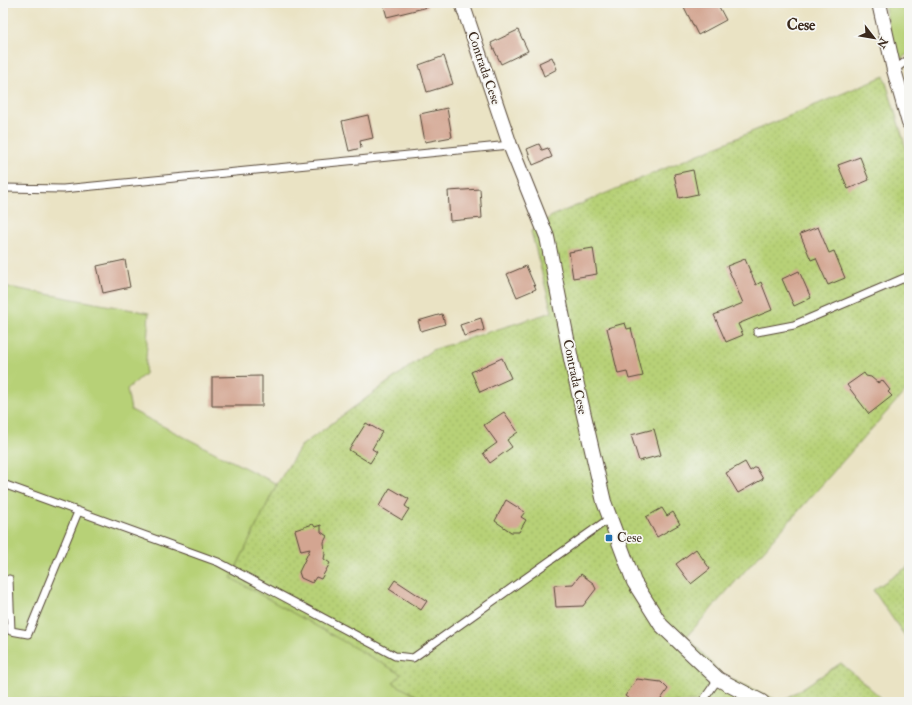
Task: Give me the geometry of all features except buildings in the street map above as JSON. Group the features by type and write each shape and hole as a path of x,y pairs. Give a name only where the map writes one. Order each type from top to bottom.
{"street":[{"name":"Contrada Cese","path":"462,3 510,145 546,237 586,430 604,502 634,582 661,625 718,679 762,702"},
{"path":"879,3 894,70 909,123"}],"lane":[{"path":"894,70 909,59"},
{"path":"3,188 63,189 510,145"},
{"path":"757,332 794,325 909,276"},
{"path":"3,484 218,562 395,656 413,658 610,518"},
{"path":"9,579 11,630 28,634 78,512"},
{"path":"702,702 718,679"}],"green space":[{"path":"884,3 909,3 909,53 896,62"},
{"path":"884,76 909,158 909,387 687,636 722,675 781,702 428,702 393,683 401,674 231,578 277,484 301,446 432,350 552,312 531,231 552,216"},
{"path":"3,286 149,313 145,374 127,389 131,410 277,484 236,568 402,674 394,683 428,702 3,702"},
{"path":"909,566 909,642 873,590"},
{"path":"841,663 886,702 781,702"}],"place":[{"name":"Cese","path":"609,538"}],"district":[{"name":"Cese","path":"801,25"}]}
